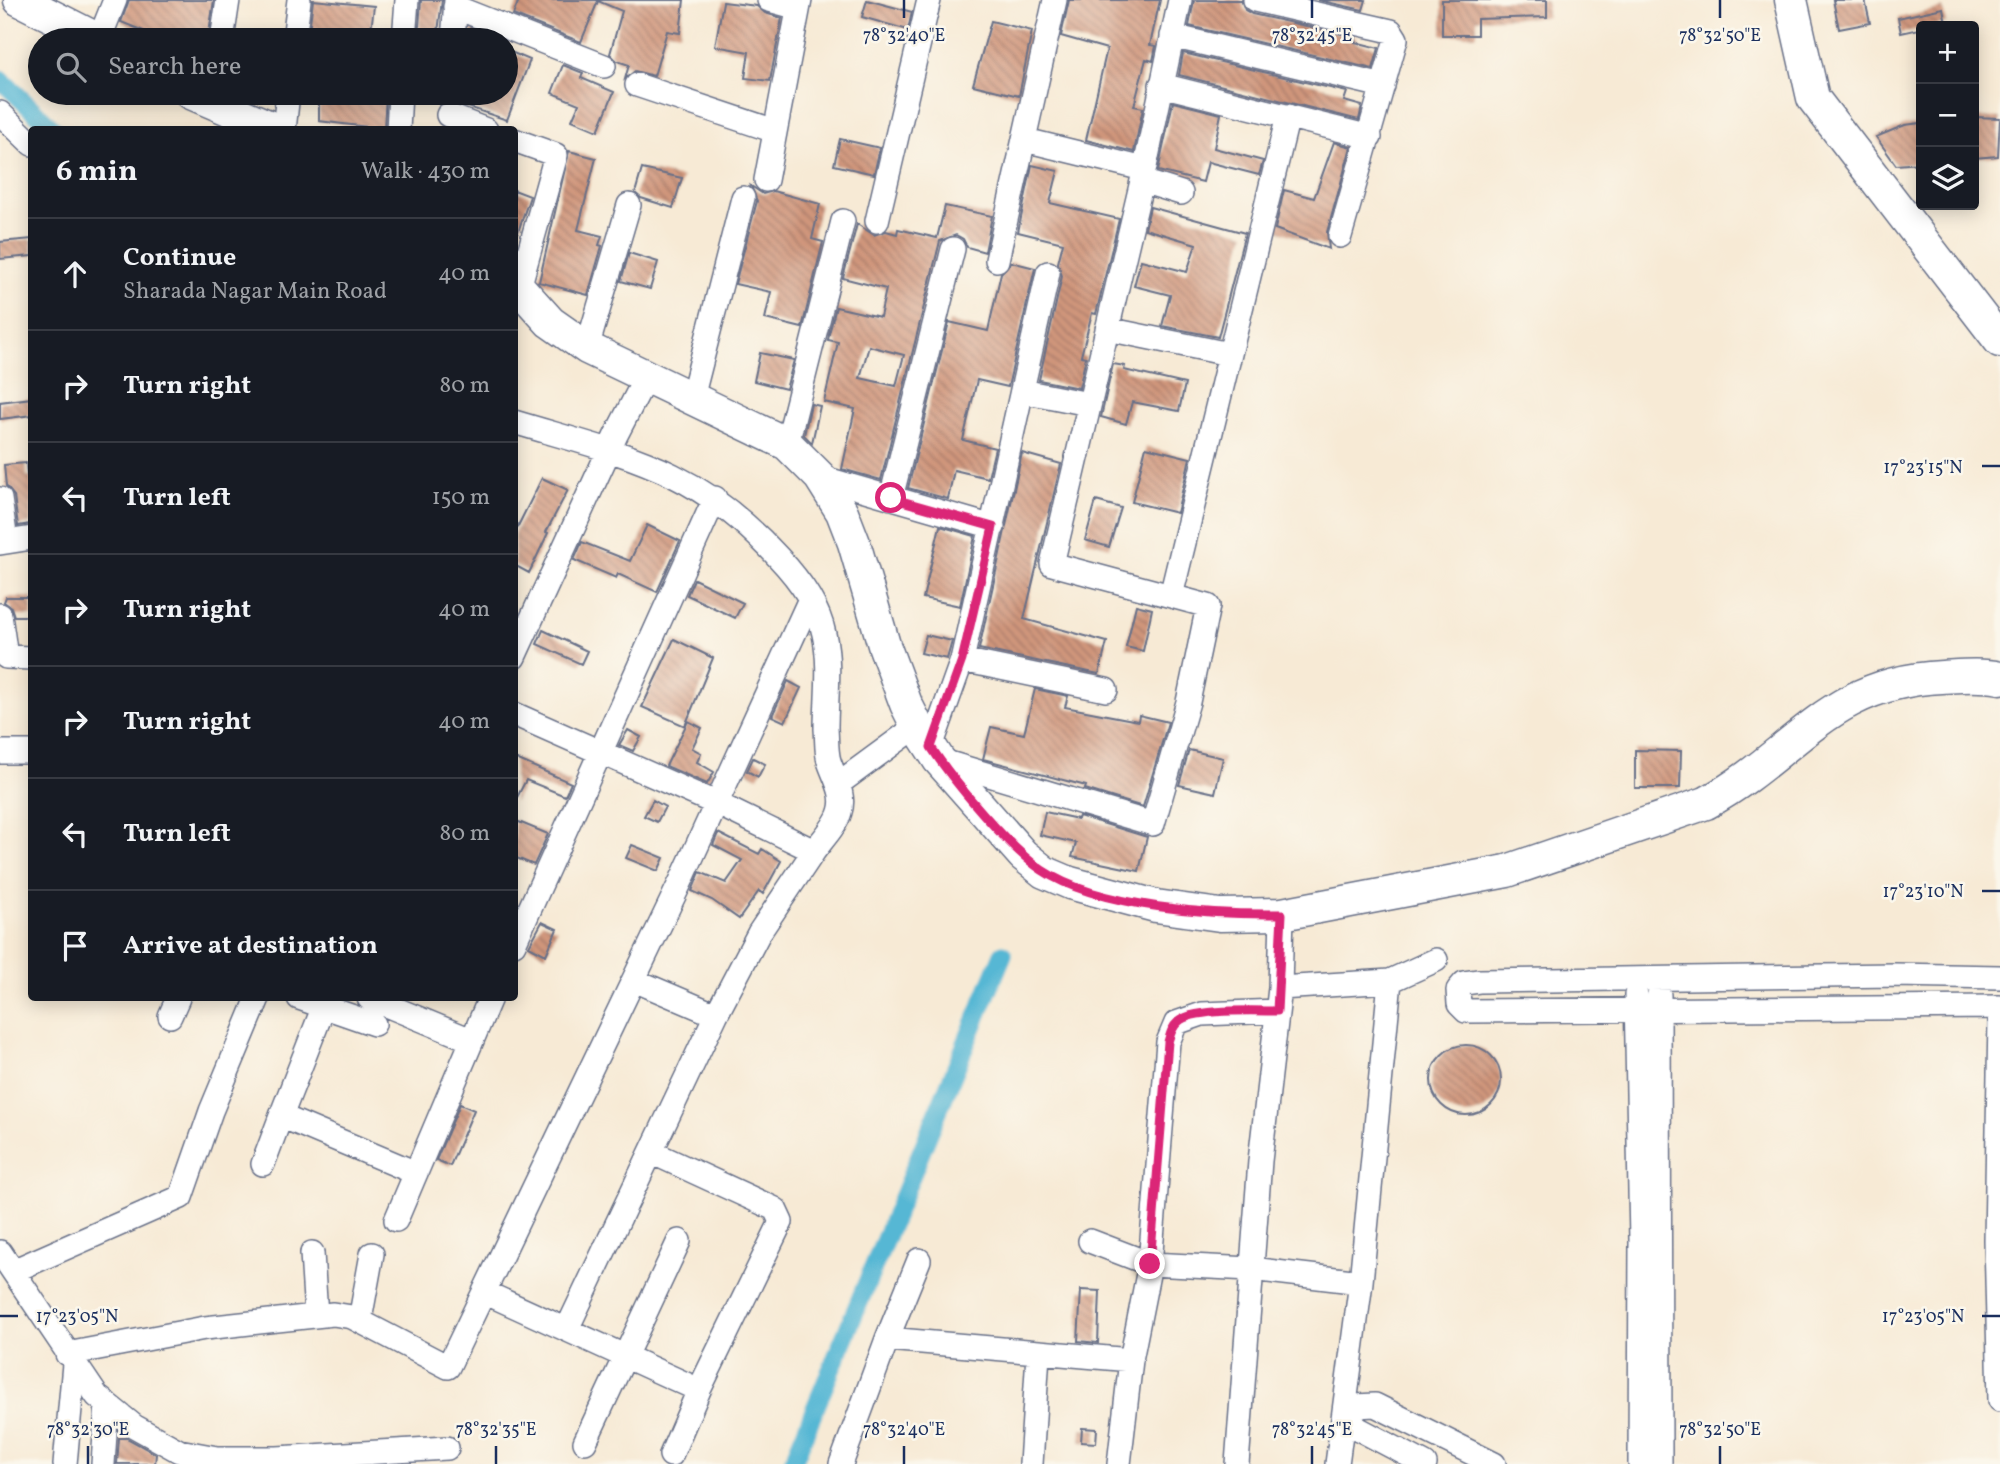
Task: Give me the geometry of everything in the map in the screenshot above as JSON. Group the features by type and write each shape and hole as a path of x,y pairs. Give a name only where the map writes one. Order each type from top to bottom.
{"street":[{"path":"104,28 115,0"},
{"path":"224,28 228,0"},
{"path":"296,28 299,0"},
{"path":"405,28 407,0"},
{"path":"766,180 799,4 769,0"},
{"path":"877,221 929,0"},
{"path":"997,260 1055,0"},
{"path":"843,780 877,756 929,744 1153,824 1188,702 1208,606 1052,564 1143,175 1180,0"},
{"path":"1255,0 1391,31 1396,38 1340,236"},
{"path":"1791,0 1813,98 2000,341"},
{"path":"35,3 78,28"},
{"path":"454,28 456,4 513,28"},
{"path":"518,30 604,66"},
{"path":"1172,36 1382,86"},
{"path":"637,85 775,131"},
{"path":"1161,85 1370,137"},
{"path":"224,105 269,126"},
{"path":"284,126 287,105"},
{"path":"398,126 399,105"},
{"path":"0,113 28,141"},
{"path":"448,113 477,126"},
{"path":"1171,596 1288,116"},
{"path":"1025,140 1143,175 1181,193"},
{"path":"518,141 556,155 518,282"},
{"path":"692,398 743,198"},
{"path":"587,348 629,205"},
{"path":"787,444 843,220"},
{"path":"891,498 953,249"},
{"path":"929,744 962,660 1048,273"},
{"path":"518,286 550,322 587,348 645,379 692,398 787,444 820,477 842,512 854,543 884,645 906,704 929,744 1023,855 1044,872 1116,898 1282,925 1507,871 1706,803 1728,791 1812,723 1878,687 1932,677 1986,675 2000,678"},
{"path":"1107,329 1229,354"},
{"path":"518,648 613,441 645,379"},
{"path":"1022,391 1090,404"},
{"path":"518,423 613,441 673,472 715,498 750,526 791,571 810,599 824,631 828,657 828,760 843,780 840,814 759,933 716,1015 567,1329"},
{"path":"820,477 993,527"},
{"path":"518,935 715,498"},
{"path":"0,499 3,542 28,539"},
{"path":"70,1359 205,1328 333,1314 360,1320 448,1367 634,980 810,599"},
{"path":"0,615 6,657 28,657"},
{"path":"962,660 1106,690"},
{"path":"518,716 716,803 814,852"},
{"path":"0,752 28,752"},
{"path":"1237,1464 1251,1269 1281,983 1282,925"},
{"path":"1281,983 1390,981 1436,960"},
{"path":"2000,977 1479,981 1464,983 1458,990 1459,1004 1466,1010 2000,1007"},
{"path":"1640,1464 1641,1240 1648,978"},
{"path":"634,980 716,1015"},
{"path":"1337,1464 1360,1282 1390,981"},
{"path":"13,1271 181,1197 211,1111 257,1001"},
{"path":"308,1001 362,1013"},
{"path":"376,1001 471,1040"},
{"path":"396,1220 489,1001"},
{"path":"262,1164 324,1006"},
{"path":"1647,1009 1660,1464"},
{"path":"1119,1464 1131,1360 1150,1264 1171,1032 1176,1023 1192,1016 1277,1011"},
{"path":"2000,1019 1996,1240 2000,1400"},
{"path":"281,1116 415,1173"},
{"path":"651,1152 775,1209 781,1223 699,1390 671,1455"},
{"path":"585,1442 679,1241"},
{"path":"1090,1241 1150,1264 1251,1269 1360,1282"},
{"path":"0,1252 97,1396 134,1426 179,1451 217,1458 261,1461 447,1448"},
{"path":"312,1253 316,1316"},
{"path":"360,1320 372,1254"},
{"path":"841,1464 919,1260"},
{"path":"484,1292 699,1390"},
{"path":"887,1339 1131,1360"},
{"path":"1031,1464 1038,1354"},
{"path":"65,1464 70,1359"},
{"path":"103,1464 107,1404"},
{"path":"1425,1464 1355,1427 1352,1419 1356,1406 1375,1405 1494,1464"}],"building":[{"path":"129,0 214,0 210,28 136,28 121,22"},
{"path":"313,0 374,6 371,28 309,28"},
{"path":"421,0 442,0 438,28 419,28"},
{"path":"519,0 684,0 680,33 667,31 654,76 635,71 625,79 629,65 617,61 610,54 622,11 598,1 581,42 513,15"},
{"path":"867,0 912,12 908,30 862,17"},
{"path":"1069,0 1160,0 1150,45 1156,46 1153,61 1146,59 1134,106 1143,108 1134,152 1086,140 1107,49 1061,36"},
{"path":"1194,0 1241,0 1245,10 1252,14 1356,37 1355,42 1379,48 1373,69 1189,26"},
{"path":"1318,0 1366,0 1363,10"},
{"path":"1442,0 1547,0 1547,17 1477,19 1477,35 1442,35"},
{"path":"1833,0 1865,0 1870,23 1839,29"},
{"path":"723,2 757,6 765,13 782,18 770,81 745,78 749,52 715,46"},
{"path":"1943,8 1946,21 1916,21 1916,30 1901,33 1898,18"},
{"path":"991,21 1032,31 1019,96 973,85"},
{"path":"1183,53 1347,92 1344,101 1362,106 1359,120 1179,75"},
{"path":"518,55 530,60 518,91"},
{"path":"563,65 583,73 581,78 614,92 598,131 572,120 579,104 552,93"},
{"path":"1173,102 1221,114 1214,148 1263,161 1259,175 1208,162 1203,182 1158,171"},
{"path":"319,105 385,105 384,126 319,121"},
{"path":"462,105 513,105 507,120"},
{"path":"1979,117 2000,118 1998,156 1979,158"},
{"path":"1916,124 1916,163 1896,165 1876,137 1905,125"},
{"path":"840,139 880,148 874,174 834,165"},
{"path":"1334,142 1351,147 1327,232 1329,249 1275,229 1284,190 1314,198"},
{"path":"569,151 596,158 578,230 602,236 599,245 602,246 588,295 539,282"},
{"path":"1032,165 1058,171 1050,203 1119,219 1096,314 1092,313 1081,356 1086,357 1079,388 1039,380 1062,276 1058,263 1063,243 1018,232"},
{"path":"642,169 682,178 673,208 641,198 635,193"},
{"path":"751,186 763,194 773,191 820,204 812,239 823,242 802,328 765,319 771,292 735,284 757,201"},
{"path":"518,192 530,196 518,232"},
{"path":"945,206 992,216 985,252 967,247 963,239 956,235 940,241 881,480 842,469 855,409 824,402 838,342 828,340 829,334 836,307 880,317 886,289 843,278 857,224 874,235 886,231 897,234 898,229 937,238","holes":["869,346 904,355 896,386 860,378"]},
{"path":"1150,207 1245,233 1218,337 1162,326 1170,295 1134,286 1141,260 1187,272 1196,244 1145,229"},
{"path":"28,239 28,256 0,259 0,242"},
{"path":"629,253 658,262 650,289 621,281"},
{"path":"1011,262 1035,268 1008,387 977,380 963,440 995,448 988,478 954,470 948,499 908,488 949,322 988,331 1001,273"},
{"path":"760,353 794,360 786,389 754,381"},
{"path":"1113,364 1125,366 1124,370 1185,384 1179,411 1132,402 1126,424 1101,417"},
{"path":"28,398 28,416 0,419 0,402"},
{"path":"811,404 820,406 812,443 804,435"},
{"path":"1146,447 1190,458 1177,513 1132,502"},
{"path":"1022,453 1061,464 1024,619 1107,642 1099,674 979,649"},
{"path":"26,463 28,524 18,526 14,496 6,486 4,465"},
{"path":"542,478 568,490 529,573 518,567 518,526"},
{"path":"1096,501 1121,508 1109,547 1085,540"},
{"path":"647,525 680,541 657,592 618,574 616,578 574,560 582,542 630,561"},
{"path":"940,526 975,536 960,606 923,598"},
{"path":"694,579 743,603 735,618 687,595"},
{"path":"6,597 28,597 28,616 14,616 11,607 4,602"},
{"path":"1136,605 1152,609 1143,651 1126,647"},
{"path":"543,630 587,651 581,664 537,644"},
{"path":"926,635 952,641 947,659 921,653"},
{"path":"674,639 713,658 685,726 642,707"},
{"path":"788,681 801,688 785,722 772,716"},
{"path":"1035,689 1068,696 1065,707 1138,721 1139,715 1168,722 1143,807 1085,789 1086,786 983,759 991,727 1024,734"},
{"path":"688,721 702,728 692,748 701,753 697,762 714,772 707,784 666,766"},
{"path":"628,730 641,737 633,751 619,745"},
{"path":"1189,750 1223,758 1215,793 1179,785"},
{"path":"1635,750 1681,751 1680,788 1635,788"},
{"path":"753,758 765,764 758,777 747,771"},
{"path":"518,760 571,783 565,796 526,780 518,795"},
{"path":"653,800 665,807 657,822 644,816"},
{"path":"1045,812 1078,819 1079,816 1147,837 1139,871 1072,857 1076,843 1040,835"},
{"path":"518,822 548,834 534,865 518,859"},
{"path":"718,833 759,854 762,849 781,861 763,894 759,891 739,919 712,900 692,891 700,872 726,883 742,860 713,845"},
{"path":"632,845 664,858 658,871 626,858"},
{"path":"542,922 557,929 546,955 529,946"},
{"path":"1473,1045 1486,1051 1495,1060 1499,1066 1499,1094 1491,1105 1480,1113 1459,1115 1441,1105 1433,1094 1431,1073 1441,1055 1452,1047"},
{"path":"460,1104 474,1110 450,1166 436,1160"},
{"path":"1081,1290 1100,1291 1098,1343 1078,1341"},
{"path":"1082,1428 1097,1429 1096,1443 1081,1442"},
{"path":"119,1438 127,1438 156,1454 155,1464 117,1464"}],"waterway":[{"path":"0,79 50,126"},
{"path":"792,1464 1003,954"}],"route":[{"path":"891,498 993,527 962,660 931,747 939,760 1023,855 1044,872 1116,898 1220,915 1282,914 1281,978 1277,1011 1202,1014 1183,1018 1171,1032 1150,1264"}]}
